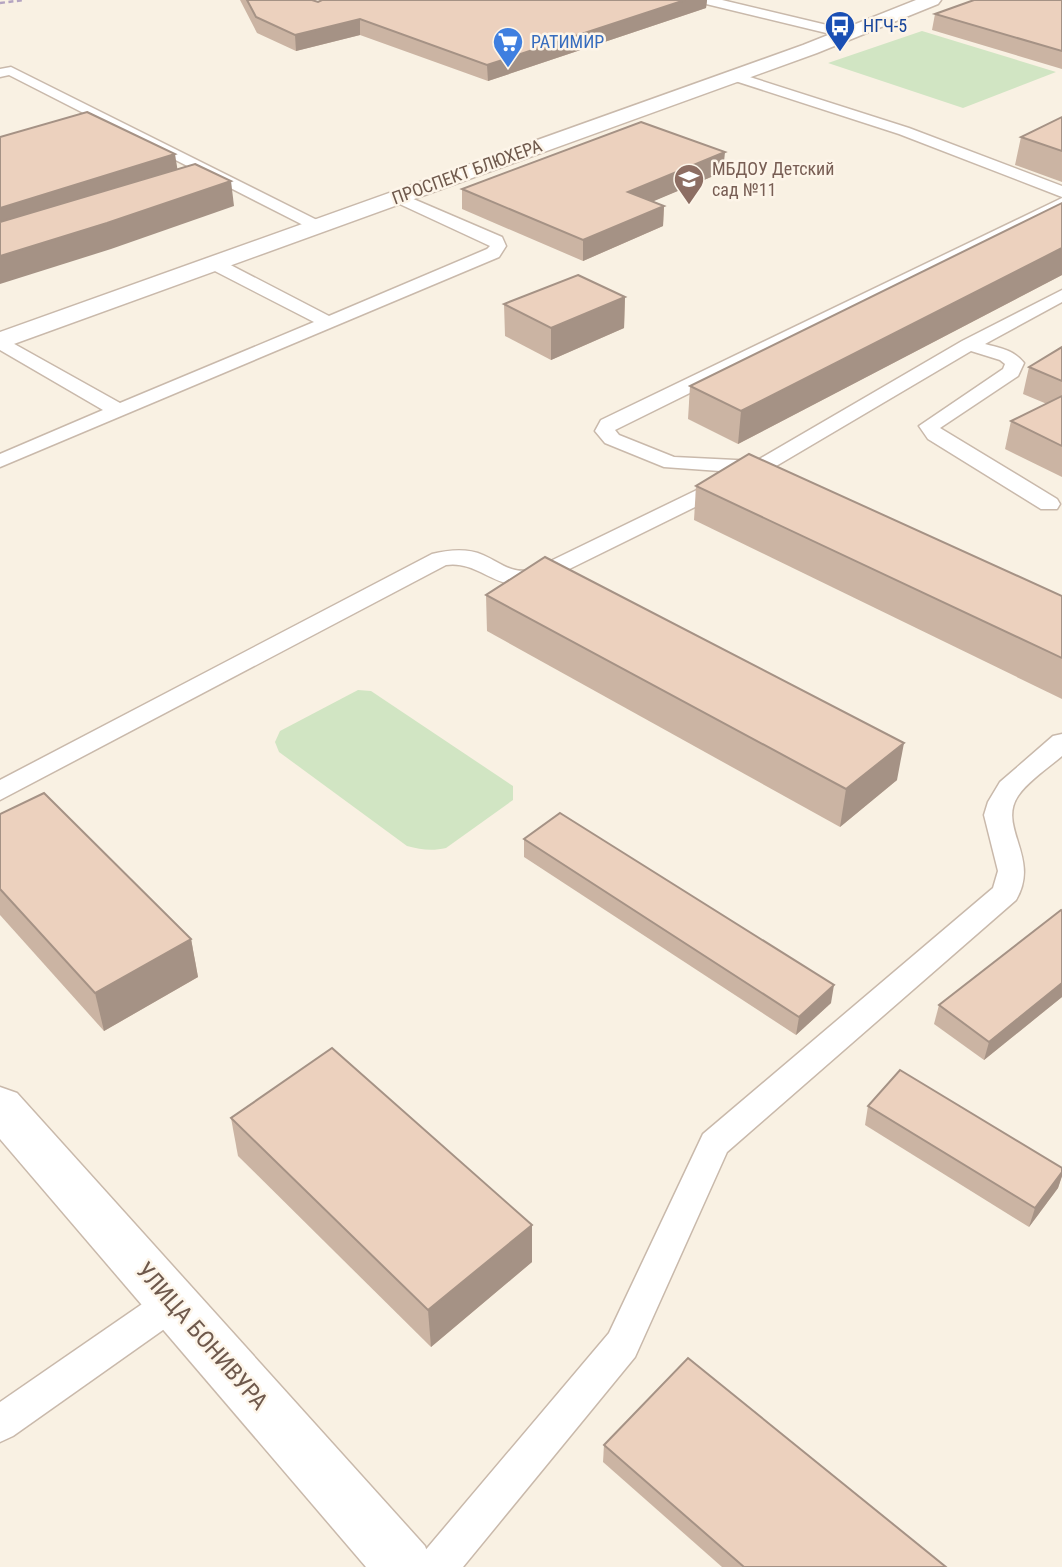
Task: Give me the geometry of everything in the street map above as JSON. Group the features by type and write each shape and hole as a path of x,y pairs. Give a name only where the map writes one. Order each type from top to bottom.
{"street":[{"name":"ПРОСПЕКТ БЛЮХЕРА","path":"0,342 315,225 734,76 932,0"},
{"name":"УЛИЦА БОНИВУРА","path":"0,1106 404,1567"}],"lane":[{"path":"706,0 847,34"},
{"path":"0,73 11,71 315,225"},
{"path":"734,76 904,131 1062,192"},
{"path":"87,129 112,121"},
{"path":"190,183 215,175"},
{"path":"0,461 493,253 498,246 496,241 397,197"},
{"path":"785,479 759,467 671,463 612,439 605,431 608,424 620,418 1062,203"},
{"path":"215,264 327,322"},
{"path":"0,791 440,559 454,556 473,557 510,577 539,575 759,467 969,345 1062,295"},
{"path":"0,342 119,411"},
{"path":"969,345 1007,356 1016,363 1011,372 929,426 935,435 1058,504"},
{"path":"437,1567 622,1345 715,1143 1006,893 1012,871 997,815 1001,802 1009,788 1062,741"},
{"path":"0,1424 174,1302"}],"green space":[{"path":"922,31 1056,72 963,108 828,63"},
{"path":"358,690 371,691 513,786 513,800 446,848 432,850 407,846 279,752 275,742 280,731"}],"building":[{"path":"247,0 685,0 487,65 360,19 295,35 256,17"},
{"path":"974,0 1062,0 1062,51 935,14"},
{"path":"87,112 175,154 0,208 0,137"},
{"path":"1062,117 1062,151 1021,137"},
{"path":"641,122 725,152 628,192 664,206 583,240 462,189"},
{"path":"195,164 231,181 0,256 0,222"},
{"path":"1062,203 1062,248 741,411 690,386"},
{"path":"578,275 625,297 551,328 504,304"},
{"path":"1062,347 1062,381 1029,367"},
{"path":"1062,396 1062,446 1011,421"},
{"path":"749,454 1062,596 1062,658 696,486"},
{"path":"545,557 904,743 846,789 486,595"},
{"path":"44,793 191,939 95,993 0,889 0,814"},
{"path":"560,813 834,985 799,1017 524,839"},
{"path":"1061,910 1062,983 989,1042 939,1005"},
{"path":"332,1048 532,1225 428,1310 231,1118"},
{"path":"900,1070 1062,1168 1062,1172 1035,1208 868,1106"},
{"path":"688,1358 946,1567 744,1567 604,1445"}],"railway":[{"path":"0,3 24,0"}],"place":[{"name":"НГЧ-5","path":"840,53"},
{"name":"РАТИМИР","path":"508,69"},
{"name":"МБДОУ Детский сад №11","path":"689,206"}]}
